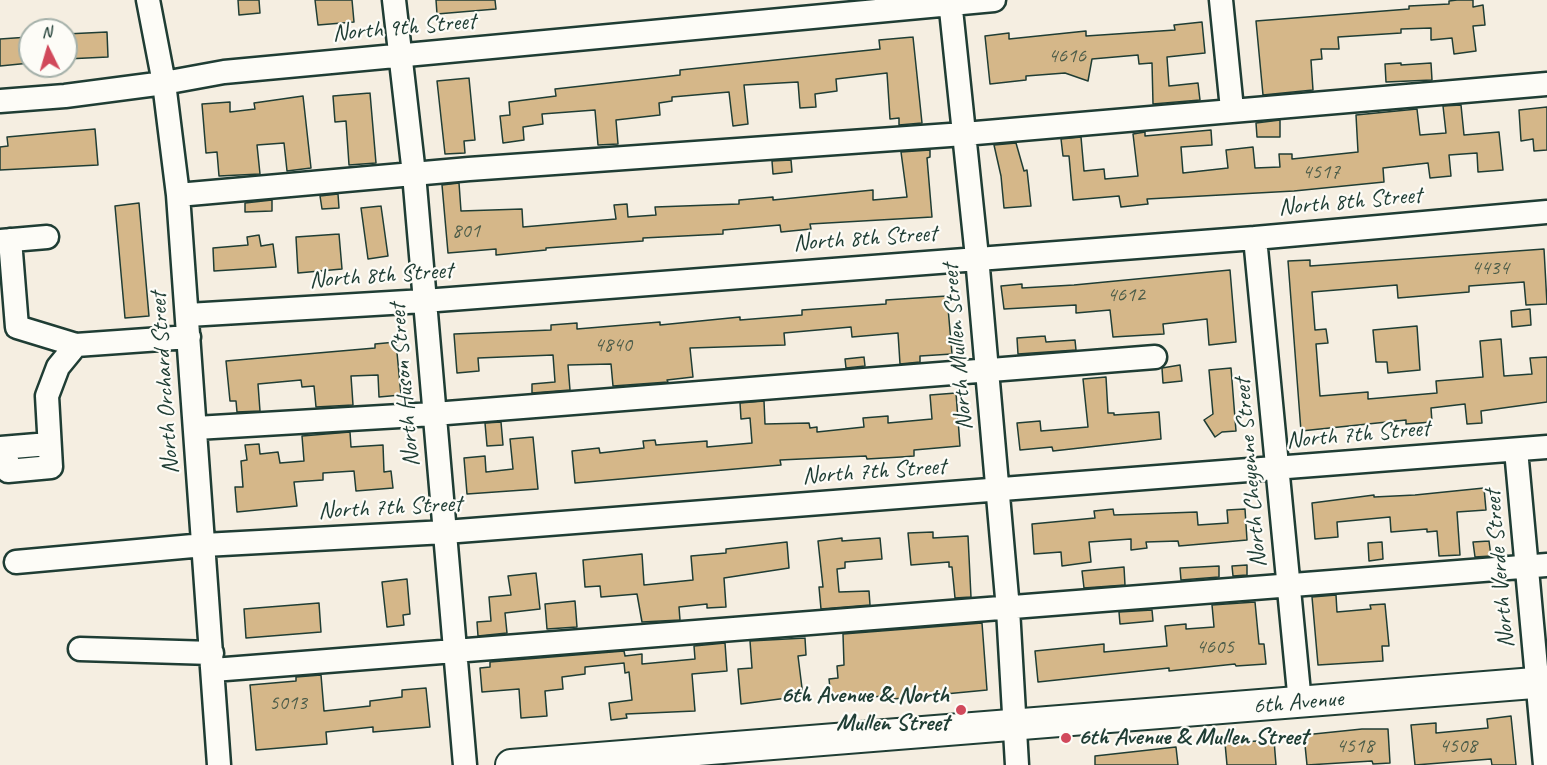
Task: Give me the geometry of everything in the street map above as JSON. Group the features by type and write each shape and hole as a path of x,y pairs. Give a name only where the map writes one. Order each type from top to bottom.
{"main road":[{"name":"6th Avenue","path":"511,765 1542,683"}],"street":[{"name":"North Orchard Street","path":"148,0 164,83 178,195 219,765"},
{"name":"North Huson Street","path":"394,0 414,174 465,765"},
{"name":"North 9th Street","path":"0,101 65,96 164,83 224,72 950,2 994,0"},
{"path":"1221,0 1232,109"},
{"name":"North Mullen Street","path":"950,2 977,257 1008,609 1017,765"},
{"path":"178,195 414,174 964,134 1232,109 1547,84"},
{"name":"North 8th Street","path":"76,345 189,326 424,301 977,257 1256,238 1547,213"},
{"path":"3,448 49,444 47,396 50,381 76,345 17,327 5,241 47,237"},
{"name":"North Cheyenne Street","path":"1256,238 1300,703"},
{"path":"195,428 434,414 1155,357"},
{"name":"North 7th Street","path":"16,562 204,545 445,532 1547,447"},
{"name":"North Verde Street","path":"1516,450 1537,565 1545,765"},
{"path":"80,649 212,662 455,652 1537,565"}],"building":[{"path":"238,0 259,0 260,13 239,15"},
{"path":"315,0 352,0 354,22 318,25"},
{"path":"436,0 495,0 496,9 437,14"},
{"path":"1473,0 1473,7 1483,5 1485,25 1473,26 1476,51 1454,54 1452,38 1431,40 1431,28 1401,29 1401,33 1338,37 1339,49 1321,49 1322,59 1311,60 1313,90 1263,95 1256,21 1409,9 1409,6 1449,4 1449,1"},
{"path":"1202,22 1205,53 1167,57 1169,86 1198,83 1200,100 1153,104 1152,63 1139,64 1138,55 1092,59 1088,81 1065,73 1026,76 1026,80 990,84 985,36 1009,33 1009,39 1086,31 1086,36 1175,30 1174,25"},
{"path":"107,32 108,57 78,58 78,33"},
{"path":"913,37 922,123 899,125 899,118 890,119 887,73 836,79 837,91 815,94 816,107 800,108 798,82 744,85 748,124 733,126 729,92 672,97 672,101 659,103 660,115 616,120 618,144 598,145 595,110 542,114 543,124 523,127 524,140 503,143 500,116 510,115 509,102 556,96 555,89 680,75 680,70 880,49 879,40"},
{"path":"18,38 18,64 0,66 0,39"},
{"path":"1401,63 1401,65 1431,63 1432,80 1386,82 1385,64"},
{"path":"469,78 475,140 464,141 465,153 445,154 437,81"},
{"path":"370,93 376,163 349,165 346,121 335,122 333,96"},
{"path":"303,96 311,168 287,171 284,143 257,145 260,174 219,176 217,152 206,153 202,104 230,102 230,112 255,109 254,103"},
{"path":"1461,105 1464,135 1499,132 1503,170 1478,172 1477,153 1449,155 1451,176 1430,178 1428,163 1383,168 1384,182 1294,191 1147,199 1148,204 1121,207 1119,196 1073,200 1069,156 1063,156 1061,139 1081,137 1084,171 1104,169 1105,179 1138,176 1133,134 1145,132 1145,136 1211,130 1212,145 1181,147 1183,173 1228,168 1226,150 1253,147 1255,168 1280,167 1279,154 1292,154 1292,159 1358,152 1356,115 1417,109 1420,135 1446,133 1443,106"},
{"path":"1547,107 1547,150 1534,151 1533,139 1521,141 1519,110"},
{"path":"1280,120 1280,137 1257,137 1256,123"},
{"path":"95,129 98,165 0,170 0,147 8,146 7,137"},
{"path":"1016,143 1024,171 1027,170 1031,206 1004,208 1001,176 994,145"},
{"path":"930,150 930,157 927,158 932,217 810,224 811,229 781,232 780,225 723,230 723,234 643,238 643,241 546,248 546,250 496,255 496,249 448,253 442,185 459,183 461,211 522,209 523,227 616,219 614,205 627,204 628,217 656,215 655,207 739,204 739,200 773,197 773,200 873,190 873,200 907,197 901,152"},
{"path":"791,160 792,172 773,174 772,161"},
{"path":"338,194 339,208 322,209 320,196"},
{"path":"272,200 272,211 245,212 245,203"},
{"path":"139,203 149,316 125,318 115,206"},
{"path":"381,206 388,256 368,259 361,208"},
{"path":"339,234 342,269 298,273 296,237"},
{"path":"259,235 261,246 273,244 276,267 214,271 213,248 248,245 247,237"},
{"path":"1544,249 1547,304 1526,305 1524,282 1469,286 1469,292 1398,298 1397,285 1312,292 1315,330 1326,329 1328,343 1316,344 1320,396 1368,392 1368,399 1437,393 1436,381 1483,377 1480,341 1501,339 1504,376 1532,374 1530,358 1547,357 1547,402 1481,411 1482,423 1467,424 1465,404 1431,408 1432,422 1406,424 1406,420 1301,431 1288,261 1310,260 1310,266"},
{"path":"1230,270 1236,342 1209,345 1207,319 1163,324 1164,334 1113,337 1110,310 1076,313 1076,305 1004,309 1001,286 1022,284 1022,288 1074,285"},
{"path":"947,296 952,354 920,356 920,362 900,364 898,333 852,337 851,327 784,333 785,345 690,348 693,377 667,380 668,382 613,386 611,364 568,365 570,390 532,393 532,384 555,382 553,355 478,358 479,371 457,373 454,334 551,330 551,325 577,323 577,329 660,322 660,325 740,317 740,320 802,315 802,310 886,304 886,300"},
{"path":"1530,309 1531,325 1512,327 1511,311"},
{"path":"1417,326 1420,370 1388,373 1387,362 1376,362 1373,330"},
{"path":"1045,336 1046,342 1075,340 1076,350 1018,354 1017,338"},
{"path":"396,342 401,395 379,397 378,375 351,376 353,405 316,407 314,386 302,387 301,380 258,384 260,411 237,412 236,401 230,401 226,361 375,348 375,344"},
{"path":"864,357 865,366 846,368 845,359"},
{"path":"1180,365 1182,381 1163,383 1162,368"},
{"path":"1231,368 1236,431 1222,432 1215,437 1204,420 1213,414 1209,370"},
{"path":"1106,377 1108,413 1114,413 1114,415 1159,412 1161,439 1053,451 1052,447 1020,450 1017,423 1040,421 1041,431 1088,427 1083,379"},
{"path":"956,393 960,446 914,450 914,456 780,460 781,465 575,483 572,451 599,448 600,453 644,448 643,441 655,440 656,445 707,441 707,447 752,443 750,418 741,419 740,403 764,401 765,424 809,423 810,428 817,427 817,432 864,427 863,418 888,416 888,423 932,419 930,395"},
{"path":"501,422 503,445 487,446 485,423"},
{"path":"350,432 351,447 383,445 384,472 391,471 393,488 356,491 354,471 323,473 323,480 294,482 297,506 237,512 235,487 243,487 241,461 247,460 245,445 259,444 260,454 278,452 280,463 304,461 302,436"},
{"path":"533,437 538,489 467,494 464,458 485,456 486,472 513,469 510,439"},
{"path":"1484,488 1486,510 1457,512 1460,555 1439,556 1437,531 1427,532 1427,529 1391,532 1390,517 1337,522 1338,537 1315,539 1312,503 1374,495 1374,497 1415,495"},
{"path":"1113,509 1114,515 1197,512 1198,525 1228,523 1227,510 1245,509 1247,540 1179,546 1178,541 1146,542 1147,548 1131,550 1131,539 1089,542 1091,562 1062,566 1061,552 1034,554 1032,524 1095,518 1094,511"},
{"path":"933,532 933,538 968,536 971,597 955,598 952,567 949,567 949,562 911,565 908,533"},
{"path":"842,538 842,541 880,538 882,559 845,562 845,568 837,569 839,592 869,591 870,605 821,609 819,587 823,587 818,541"},
{"path":"1489,541 1491,556 1475,557 1473,542"},
{"path":"787,542 789,568 724,578 726,607 707,608 707,604 679,607 680,620 642,622 637,594 601,597 600,586 585,587 583,560 642,554 644,585 693,580 691,556 726,553 726,549"},
{"path":"1382,542 1383,559 1369,561 1368,543"},
{"path":"1247,565 1247,575 1233,576 1232,566"},
{"path":"1219,566 1219,577 1181,580 1180,568"},
{"path":"1124,567 1125,585 1084,588 1082,571"},
{"path":"536,573 540,609 505,613 507,633 478,636 477,622 491,621 489,597 511,595 508,576"},
{"path":"407,579 410,614 403,615 404,625 387,627 382,582"},
{"path":"1336,595 1337,612 1371,609 1370,605 1385,604 1389,646 1382,646 1383,661 1318,665 1312,597"},
{"path":"575,601 577,627 547,629 545,604"},
{"path":"1255,602 1259,644 1264,644 1266,664 1236,666 1235,664 1169,671 1169,668 1038,682 1035,651 1104,644 1104,652 1167,646 1165,626 1186,624 1186,629 1214,627 1212,605"},
{"path":"319,603 321,632 246,638 244,609"},
{"path":"1152,610 1153,621 1120,624 1119,612"},
{"path":"982,623 987,690 893,699 892,696 864,697 864,694 831,697 829,679 838,678 837,666 844,665 843,634"},
{"path":"805,638 806,655 798,656 803,696 741,704 738,669 752,668 750,641"},
{"path":"725,643 727,671 692,674 695,711 626,714 627,718 611,720 609,703 632,700 629,672 625,673 624,663 585,667 585,674 562,677 563,689 545,691 547,716 521,718 519,689 482,692 480,668 490,667 490,662 624,651 625,656 642,654 642,664 695,659 694,646"},
{"path":"321,675 324,711 370,706 370,701 402,697 402,690 426,688 430,727 373,732 373,727 326,732 327,744 256,750 250,685 296,681 296,677"},
{"path":"1511,716 1516,765 1492,765 1491,759 1415,765 1411,725 1436,723 1436,733 1488,728 1487,719"},
{"path":"1362,729 1388,729 1390,763 1373,764 1372,761 1307,765 1304,735"},
{"path":"1274,740 1276,765 1227,765 1225,743"},
{"path":"1176,747 1178,765 1095,765 1095,756"}],"place":[{"name":"6th Avenue & North Mullen Street","path":"961,710"},
{"name":"6th Avenue & Mullen Street","path":"1066,738"}]}
